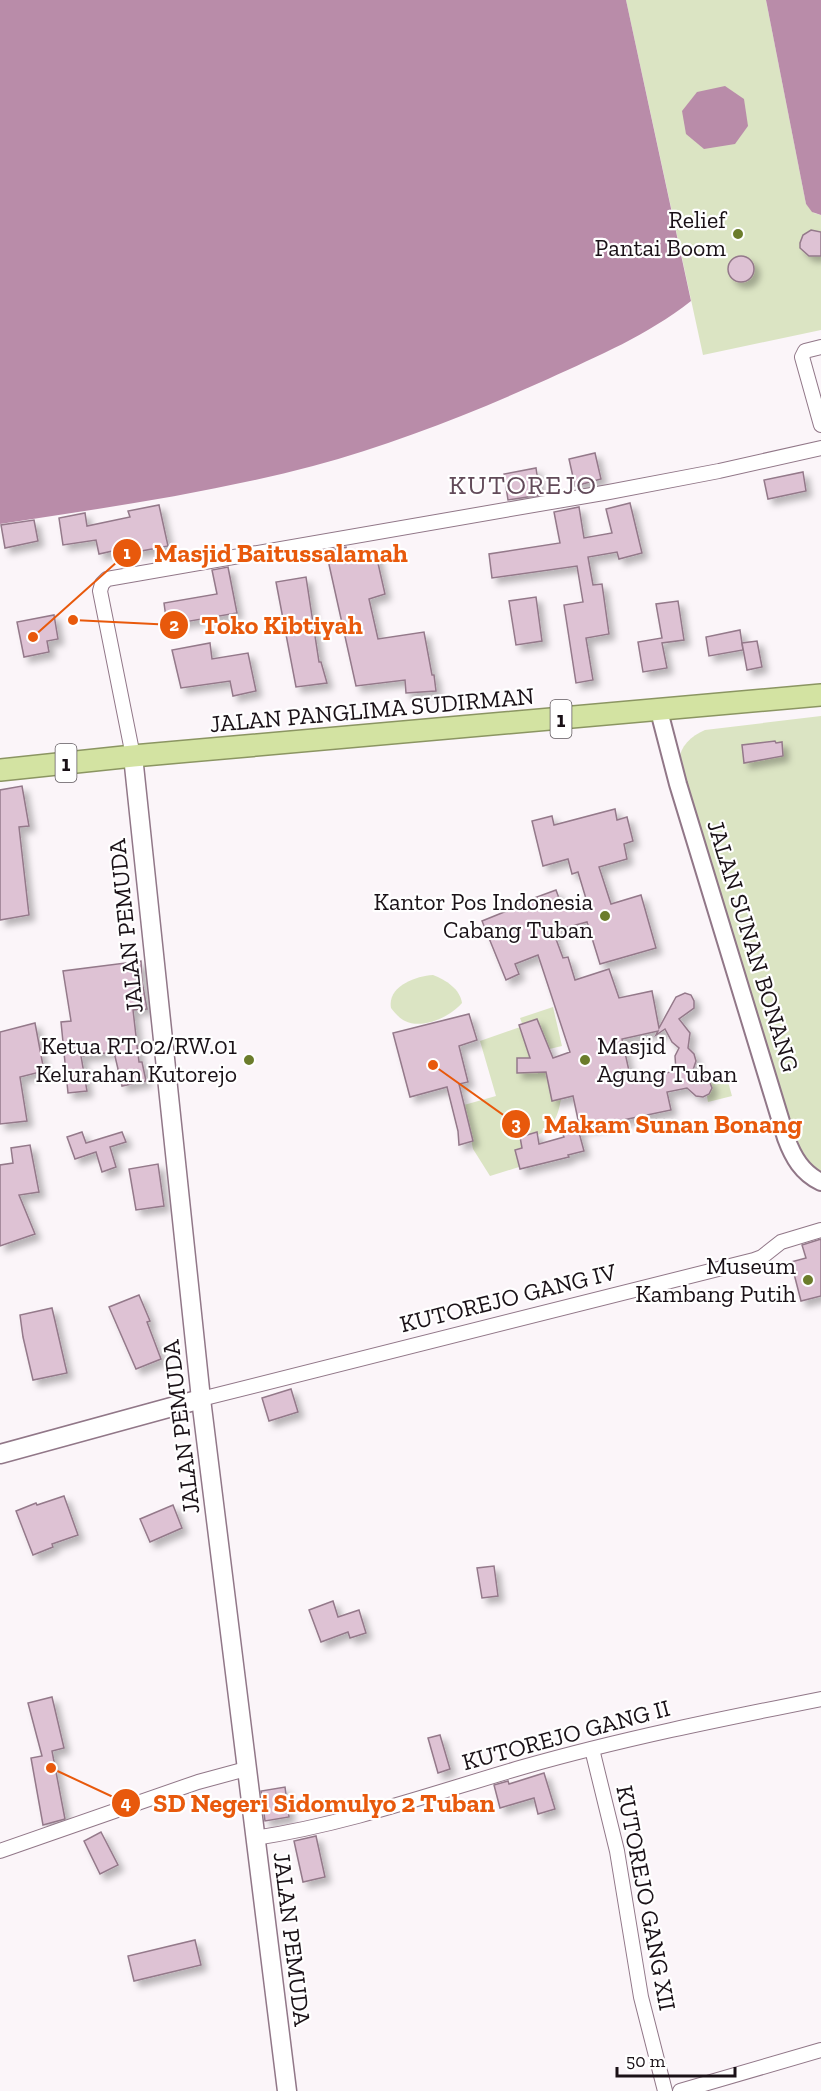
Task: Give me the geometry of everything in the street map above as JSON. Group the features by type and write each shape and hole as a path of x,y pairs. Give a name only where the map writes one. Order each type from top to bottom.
{"highway":[{"name":"JALAN PANGLIMA SUDIRMAN","path":"0,770 133,756 821,695"}],"main road":[{"name":"JALAN PEMUDA","path":"133,756 201,1399 286,2091"},
{"path":"0,1454 201,1399"}],"street":[{"path":"821,347 806,351 802,357 821,424"},
{"path":"133,756 100,591 107,579 609,492 821,448"},
{"name":"JALAN SUNAN BONANG","path":"659,711 678,784 786,1138 798,1163 821,1182"},
{"name":"KUTOREJO GANG IV","path":"201,1399 754,1260 765,1255 778,1243 821,1230"},
{"name":"KUTOREJO GANG II","path":"255,1838 322,1826 592,1749 821,1699"},
{"name":"KUTOREJO GANG XII","path":"592,1749 616,1851 641,1997 664,2091"},
{"path":"0,1851 198,1782 246,1769"},
{"path":"680,2091 821,2050"}],"green space":[{"path":"626,0 766,0 806,204 814,213 821,215 821,330 703,355"},
{"path":"821,716 821,1173 813,1169 796,1149 679,761 687,742 705,730"},
{"path":"433,975 452,986 462,1003 451,1013 428,1023 405,1021 391,1008 393,994 411,980"},
{"path":"553,1007 562,1046 541,1051 552,1100 561,1099 557,1116 552,1125 538,1135 537,1132 520,1137 523,1148 515,1150 519,1167 490,1176 473,1149 464,1105 496,1096 480,1041 523,1026 520,1018"},
{"path":"727,1078 732,1096 708,1102 707,1096 711,1091 711,1082"}],"shaded area":[{"path":"0,0 626,0 691,301 640,335 586,362 462,416 373,448 313,466 235,484 0,524"},
{"path":"766,0 821,0 821,215 812,212 806,204"},
{"path":"725,86 744,99 748,126 735,144 704,149 686,134 682,111 697,92"}],"building":[{"path":"811,230 821,232 821,256 809,256 800,248 803,235"},
{"path":"741,256 750,260 754,269 750,278 741,282 732,278 728,269 732,260"},
{"path":"595,453 601,479 575,486 569,459"},
{"path":"536,468 540,495 508,500 504,474"},
{"path":"803,472 806,491 768,499 764,480"},
{"path":"630,503 642,553 619,559 617,552 588,557 593,585 602,584 609,634 586,638 593,680 576,683 564,605 583,602 577,566 492,578 489,554 560,543 554,512 579,507 584,538 612,533 606,509"},
{"path":"159,505 168,546 136,552 135,546 99,554 96,540 63,545 59,518 85,513 87,526 130,517 128,511"},
{"path":"34,520 38,541 5,548 1,525"},
{"path":"346,547 347,553 354,551 355,555 375,550 385,594 369,599 378,639 424,632 436,691 406,693 405,680 356,686 328,560 331,558 329,550"},
{"path":"228,567 237,613 167,625 164,603 217,594 212,570"},
{"path":"306,577 319,662 321,662 327,683 296,687 276,582"},
{"path":"536,597 542,641 516,645 509,601"},
{"path":"678,601 684,640 662,643 667,668 643,672 638,642 662,638 656,604"},
{"path":"54,615 58,639 47,641 49,652 24,657 17,622"},
{"path":"740,630 743,650 709,656 706,637"},
{"path":"757,641 762,667 747,670 742,643"},
{"path":"210,643 212,659 248,653 256,691 233,696 230,681 181,688 172,650"},
{"path":"775,741 776,743 782,742 783,756 744,763 742,745"},
{"path":"22,786 29,826 19,827 29,915 0,920 0,790"},
{"path":"615,809 617,820 627,817 633,841 624,844 627,859 599,867 611,904 641,895 656,948 600,964 587,922 553,931 563,958 568,957 575,980 609,969 619,998 652,991 659,1028 676,997 685,993 691,995 694,1008 679,1019 690,1033 688,1048 694,1054 696,1061 692,1073 708,1078 712,1088 709,1094 703,1097 696,1096 687,1088 667,1092 671,1110 580,1129 573,1096 552,1101 546,1072 517,1073 517,1058 530,1058 519,1025 537,1019 553,1058 570,1052 538,955 515,964 519,974 506,980 482,921 556,890 563,909 587,902 578,872 572,874 568,859 543,866 532,821 552,816 554,825","holes":["665,1029 672,1042 679,1048 675,1056 676,1071 631,1080 622,1039 658,1031 656,1035"]},
{"path":"141,961 147,1009 133,1010 139,1062 142,1062 146,1081 122,1086 114,1052 81,1056 87,1091 68,1093 61,1022 71,1021 63,971"},
{"path":"469,1014 477,1040 459,1046 468,1082 459,1084 473,1141 459,1145 458,1131 447,1087 410,1097 393,1033"},
{"path":"35,1023 44,1071 20,1077 27,1121 0,1124 0,1032"},
{"path":"577,1125 584,1151 520,1169 515,1150 522,1148 520,1137 537,1132 539,1144 564,1137 561,1129"},
{"path":"82,1132 86,1143 122,1132 126,1142 110,1147 116,1167 102,1172 96,1152 75,1159 67,1137"},
{"path":"30,1145 39,1192 19,1195 35,1234 0,1246 0,1165 13,1163 11,1148"},
{"path":"158,1164 164,1206 136,1210 129,1169"},
{"name":"Museum Kambang Putih","path":"821,1239 821,1296 801,1301 791,1262 806,1258 802,1245"},
{"path":"139,1295 150,1321 147,1322 161,1359 136,1369 109,1307"},
{"path":"52,1308 67,1373 33,1380 20,1315"},
{"path":"291,1389 298,1412 269,1421 262,1398"},
{"path":"64,1496 78,1535 52,1544 53,1547 33,1555 16,1511"},
{"path":"173,1505 182,1528 150,1542 140,1519"},
{"path":"494,1566 498,1596 482,1598 477,1568"},
{"path":"333,1601 338,1617 359,1610 366,1633 350,1638 348,1632 321,1642 309,1610"},
{"path":"52,1697 64,1748 52,1751 65,1819 43,1825 31,1758 42,1756 28,1703"},
{"path":"440,1735 450,1769 438,1773 428,1738"},
{"path":"544,1773 555,1809 538,1814 534,1798 500,1808 494,1785 508,1781 509,1784"},
{"path":"285,1787 289,1817 265,1821 261,1791"},
{"path":"101,1832 118,1865 100,1874 84,1841"},
{"path":"316,1836 325,1877 303,1882 294,1841"},
{"path":"195,1940 201,1965 134,1981 128,1956"}],"place":[{"name":"Relief Pantai Boom","path":"738,234"},
{"name":"Toko Kibtiyah","path":"73,620"},
{"name":"Masjid Baitussalamah","path":"33,637"},
{"name":"Kantor Pos Indonesia Cabang Tuban","path":"605,916"},
{"name":"Ketua RT.02/RW.01 Kelurahan Kutorejo","path":"249,1060"},
{"name":"Masjid Agung Tuban","path":"585,1060"},
{"name":"Makam Sunan Bonang","path":"433,1065"},
{"name":"Museum Kambang Putih","path":"808,1280"},
{"name":"SD Negeri Sidomulyo 2 Tuban","path":"51,1768"}],"district":[{"name":"KUTOREJO","path":"523,485"}]}
